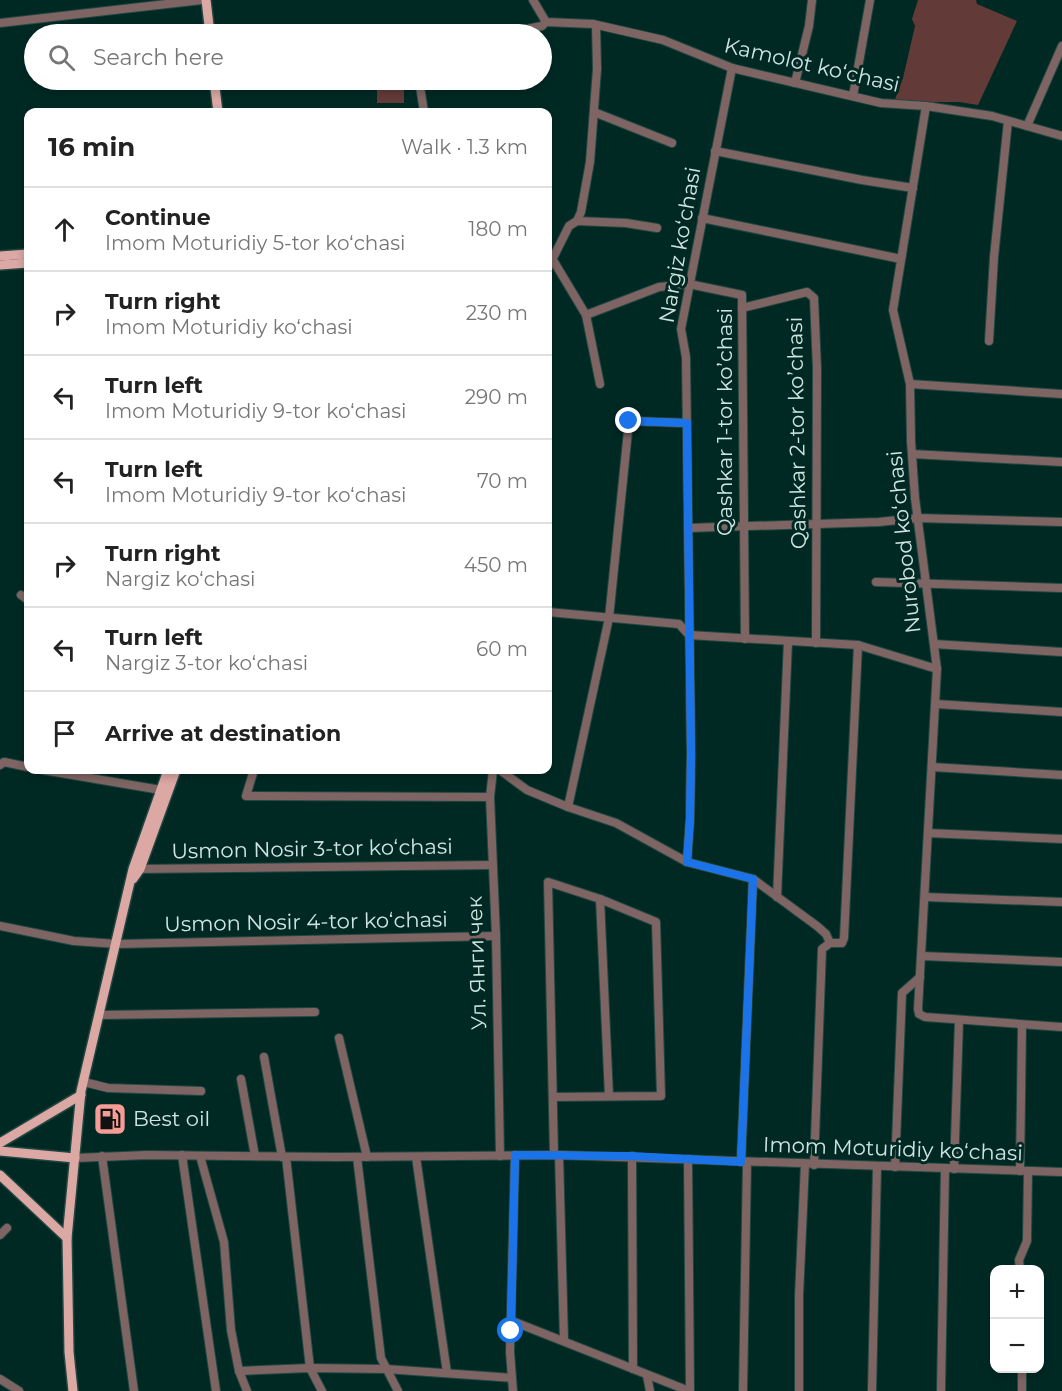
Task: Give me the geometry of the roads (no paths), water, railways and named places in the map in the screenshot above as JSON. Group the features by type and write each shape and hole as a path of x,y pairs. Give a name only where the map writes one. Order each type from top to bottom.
{"main road":[{"path":"204,0 208,24"},
{"path":"215,90 218,108"},
{"path":"0,255 24,254"},
{"path":"0,265 24,263"},
{"path":"136,869 167,774"},
{"path":"73,1391 69,1352 67,1238 81,1095 131,881 174,774"},
{"path":"0,1143 81,1095"},
{"path":"0,1151 75,1158"},
{"path":"0,1175 67,1238"}],"street":[{"path":"0,22 204,0"},
{"path":"533,0 546,22"},
{"path":"795,83 809,26 812,0"},
{"path":"853,96 870,0"},
{"name":"Kamolot koʻchasi","path":"546,22 596,25 663,40 732,68 881,103 926,106 992,116 1062,136"},
{"path":"596,25 597,69 590,162 581,212 577,221 569,226 553,260 586,315 600,384"},
{"path":"1027,126 1062,46"},
{"name":"Nargiz koʻchasi","path":"687,862 691,808 687,423 686,357 681,329 732,68"},
{"path":"421,90 423,108"},
{"name":"Nurobod koʻchasi","path":"926,106 893,309 910,384 917,518 938,669 920,1014 925,1017 959,1021"},
{"path":"594,112 672,143"},
{"path":"989,341 994,257 1008,121"},
{"path":"715,151 913,188"},
{"path":"702,218 901,259"},
{"path":"577,221 627,223 657,228"},
{"name":"Qashkar 1-tor koʼchasi","path":"586,315 659,287 689,284 742,295 745,639"},
{"name":"Qashkar 2-tor koʼchasi","path":"742,308 807,292 814,298 816,643"},
{"path":"910,384 1062,394"},
{"path":"568,807 609,618 629,421 687,423"},
{"path":"912,454 1062,462"},
{"path":"688,528 879,522 917,518 1062,522"},
{"path":"876,582 1062,588"},
{"path":"552,612 679,624 689,635 858,645 938,669"},
{"path":"777,897 788,641"},
{"path":"934,644 1062,652"},
{"path":"799,1391 800,1296 822,949 830,944 842,944 844,938 858,645"},
{"path":"936,704 1062,712"},
{"path":"0,765 4,762 24,766"},
{"path":"932,767 1062,775"},
{"path":"67,774 161,790"},
{"path":"253,774 246,796 489,797"},
{"name":"Ул. Янги чек","path":"493,774 489,797 496,936 500,1156"},
{"path":"505,774 527,790 616,823 687,862 753,879 817,926 826,934 830,944"},
{"path":"928,833 1062,839"},
{"name":"Usmon Nosir 3-tor koʻchasi","path":"136,869 492,865"},
{"path":"743,1391 744,1162 753,879"},
{"path":"553,1097 661,1095 656,922 600,899 548,882 553,1097 564,1340"},
{"path":"925,897 1062,902"},
{"path":"600,899 609,1096"},
{"name":"Usmon Nosir 4-tor koʻchasi","path":"0,926 74,941 117,944 496,936"},
{"path":"922,956 1062,963"},
{"path":"895,1167 902,993 921,977"},
{"path":"100,1015 315,1012"},
{"path":"954,1169 959,1021 1062,1027"},
{"path":"1020,1265 1027,1240 1022,1025"},
{"path":"339,1038 367,1157"},
{"path":"264,1057 284,1157 310,1368 322,1391"},
{"path":"241,1079 255,1156"},
{"path":"84,1082 108,1088 201,1091"},
{"path":"182,1155 216,1391"},
{"name":"Imom Moturidiy koʻchasi","path":"75,1158 182,1155 632,1156 810,1165 1062,1172"},
{"path":"513,1391 510,1352 515,1155"},
{"path":"102,1156 134,1391"},
{"path":"200,1156 224,1242 231,1330 239,1371 247,1391"},
{"path":"632,1156 633,1369"},
{"path":"357,1157 381,1358 398,1391"},
{"path":"416,1157 447,1372"},
{"path":"512,1321 690,1391 688,1159"},
{"path":"872,1391 877,1167"},
{"path":"941,1391 945,1169"},
{"path":"0,1235 7,1228"},
{"path":"239,1371 310,1368 386,1369 512,1378"},
{"path":"1022,1373 1022,1391"},
{"path":"647,1376 650,1391"},
{"path":"0,1379 18,1391"}],"place":[{"name":"Best oil","path":"110,1119"}]}
